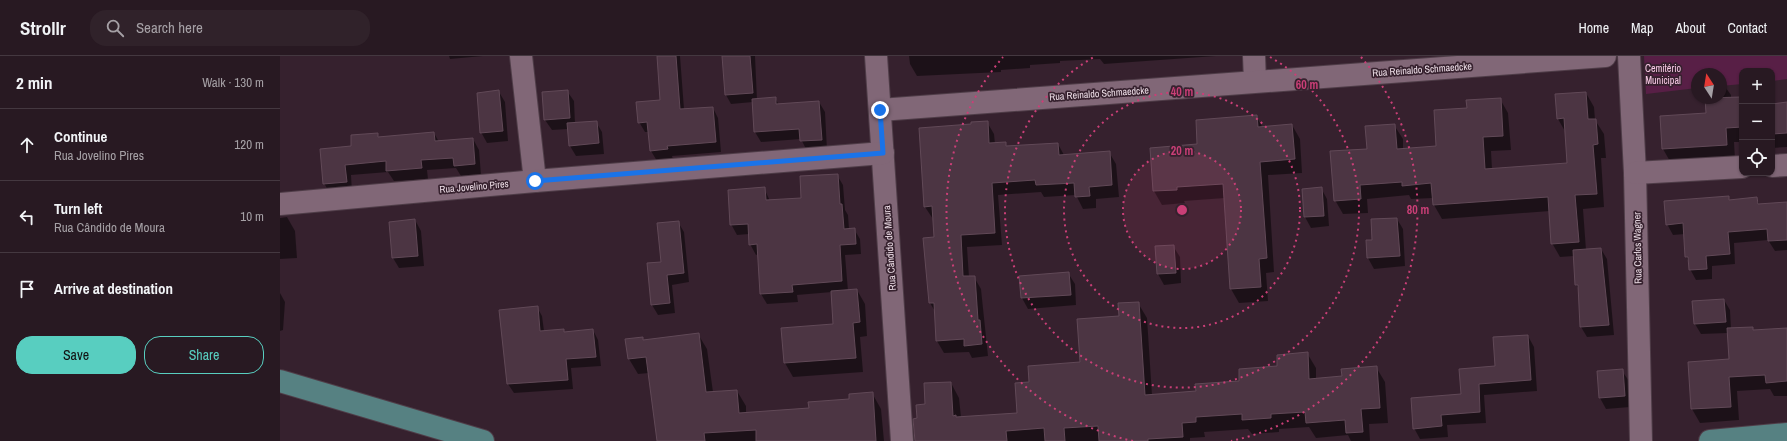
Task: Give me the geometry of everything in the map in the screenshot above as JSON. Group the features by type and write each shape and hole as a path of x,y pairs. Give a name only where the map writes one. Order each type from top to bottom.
{"main road":[{"path":"280,381 484,441"},
{"path":"1710,441 1787,434"}],"street":[{"path":"521,56 535,181"},
{"name":"Rua Cândido de Moura","path":"876,56 902,441"},
{"path":"1254,56 1255,81"},
{"name":"Rua Reinaldo Schmaedcke","path":"880,110 1605,56"},
{"name":"Rua Carlos Wagner","path":"1629,56 1635,173 1642,441"},
{"name":"Rua Jovelino Pires","path":"280,204 535,181 883,153"},
{"path":"1775,166 1787,165"},
{"path":"1635,173 1739,167"}],"green space":[{"name":"Cemitério Municipal","path":"1644,56 1787,56 1787,79 1775,81 1775,68 1739,68 1739,84 1727,85 1727,68 1691,68 1691,89 1646,94"}],"building":[{"path":"657,56 676,56 680,109 713,107 716,142 667,146 668,149 650,151 647,122 638,123 636,102 660,100"},
{"path":"722,56 750,56 753,93 725,95"},
{"path":"499,90 503,131 480,133 477,93"},
{"path":"568,90 570,118 544,120 542,92"},
{"path":"1586,92 1588,119 1596,119 1598,144 1593,145 1597,194 1575,195 1579,242 1551,244 1548,197 1433,205 1431,183 1402,186 1402,182 1360,185 1361,199 1334,201 1330,151 1367,149 1365,126 1395,124 1397,149 1436,146 1434,110 1467,108 1466,100 1501,98 1503,136 1483,137 1485,169 1567,163 1564,118 1557,119 1555,94"},
{"path":"776,97 776,104 819,101 822,140 800,141 799,129 754,132 752,99"},
{"path":"1727,97 1739,97 1739,127 1726,128 1727,145 1662,149 1660,116 1706,113 1705,104 1727,104"},
{"path":"1787,102 1787,133 1775,134 1775,104"},
{"path":"1257,115 1258,127 1292,124 1295,159 1260,162 1267,258 1259,259 1261,287 1230,289 1223,184 1177,187 1177,190 1153,191 1150,148 1197,144 1196,120"},
{"path":"597,121 599,143 569,146 567,123"},
{"path":"988,121 989,143 1006,142 1006,146 1058,143 1059,155 1110,151 1112,185 1089,187 1090,196 1075,197 1074,183 1036,185 1035,180 992,183 995,233 961,235 963,276 975,276 978,320 980,320 982,344 964,346 964,339 936,341 934,303 929,303 923,238 934,237 932,206 924,207 919,128 971,124 971,122"},
{"path":"434,132 435,141 473,138 475,164 454,166 453,158 421,160 422,168 386,171 386,161 345,165 347,182 323,184 320,149 351,146 351,135 378,133 378,137"},
{"path":"838,174 840,204 842,204 844,229 855,228 856,244 840,245 842,281 792,285 793,292 760,294 757,244 749,245 748,224 730,225 728,190 765,187 766,200 801,198 800,176"},
{"path":"1322,187 1324,216 1304,217 1302,189"},
{"path":"1729,196 1729,200 1757,197 1758,204 1787,202 1787,240 1768,241 1767,229 1728,232 1730,254 1706,256 1707,269 1689,270 1688,257 1685,257 1683,223 1666,225 1664,201"},
{"path":"1397,218 1400,256 1367,258 1366,240 1372,240 1371,219"},
{"path":"415,219 418,256 392,258 389,222"},
{"path":"679,221 684,273 667,275 670,303 651,305 647,263 661,262 657,223"},
{"path":"1174,245 1176,273 1157,274 1155,246"},
{"path":"1601,248 1609,325 1580,327 1578,285 1575,285 1573,250"},
{"path":"1069,272 1071,295 1021,298 1019,276"},
{"path":"857,289 860,322 853,323 856,358 784,363 781,328 833,324 831,291"},
{"path":"1724,299 1726,322 1694,324 1692,301"},
{"path":"1139,302 1145,395 1196,391 1195,384 1239,381 1239,369 1277,366 1277,355 1308,352 1309,379 1342,376 1341,369 1377,366 1380,408 1361,409 1363,432 1346,433 1345,420 1306,423 1305,412 1271,414 1271,418 1242,420 1242,414 1196,417 1196,422 1182,423 1183,437 1148,439 1148,441 1099,441 1098,426 1064,428 1065,441 1045,441 1044,428 1006,431 1007,441 915,441 913,419 917,418 916,405 925,404 924,383 951,382 953,416 956,415 956,417 1017,413 1015,383 1029,382 1028,366 1080,362 1077,319 1119,316 1118,303"},
{"path":"538,306 540,331 564,329 564,332 593,329 596,357 566,359 568,380 507,384 499,310"},
{"path":"1753,327 1753,330 1787,328 1787,381 1766,383 1765,375 1729,377 1731,407 1691,409 1688,362 1729,359 1727,328"},
{"path":"699,333 706,392 737,390 739,413 809,408 808,402 849,399 849,394 873,392 876,441 756,441 756,430 704,433 705,441 657,441 646,357 628,359 625,339 643,337 643,340"},
{"path":"1528,335 1531,380 1479,384 1480,412 1441,415 1442,426 1413,429 1411,398 1461,394 1459,369 1495,366 1493,337"},
{"path":"1623,369 1625,396 1599,398 1597,371"}],"route":[{"path":"535,181 883,153 880,110"}]}
